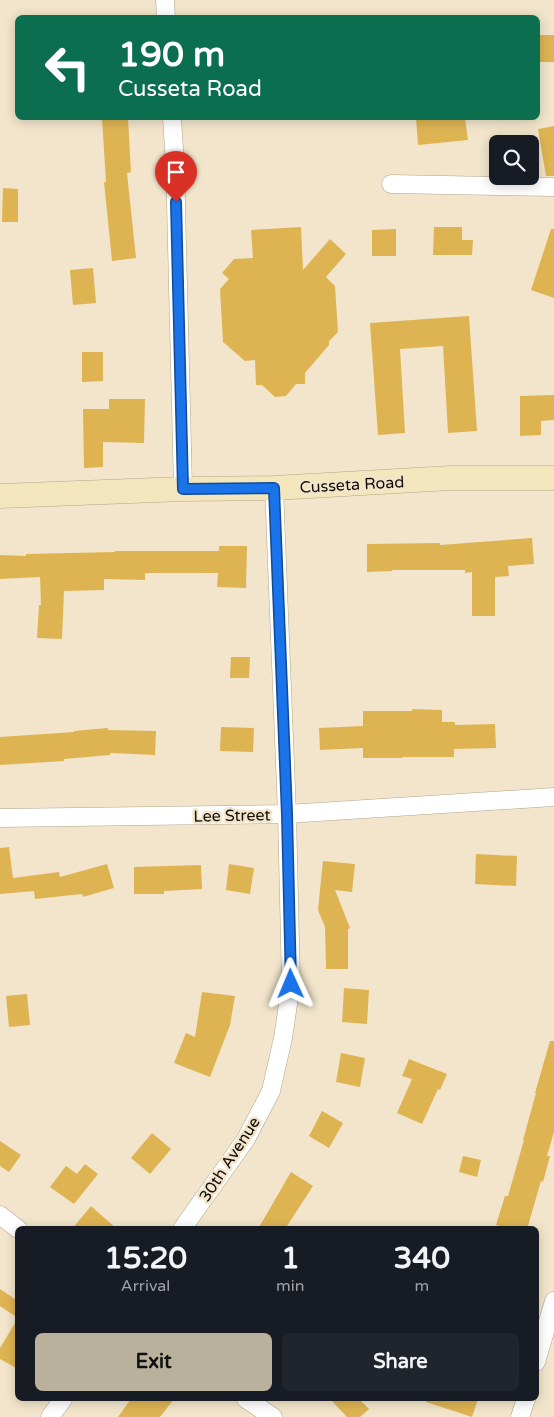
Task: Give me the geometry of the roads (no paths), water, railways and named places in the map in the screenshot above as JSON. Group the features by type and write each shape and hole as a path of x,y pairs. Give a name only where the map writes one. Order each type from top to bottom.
{"street":[{"path":"164,0 166,15"},
{"path":"172,120 183,489"},
{"path":"391,184 554,187"},
{"name":"Cusseta Road","path":"0,496 183,489 274,488 451,478 554,478"},
{"name":"30th Avenue","path":"184,1226 246,1139 271,1091 283,1038 291,984 287,814 274,488"},
{"name":"Lee Street","path":"0,818 287,814 554,797"},
{"path":"0,1215 15,1227"},
{"path":"539,1352 554,1301"},
{"path":"50,1417 62,1401"},
{"path":"249,1401 273,1417"},
{"path":"520,1417 525,1401"}]}
